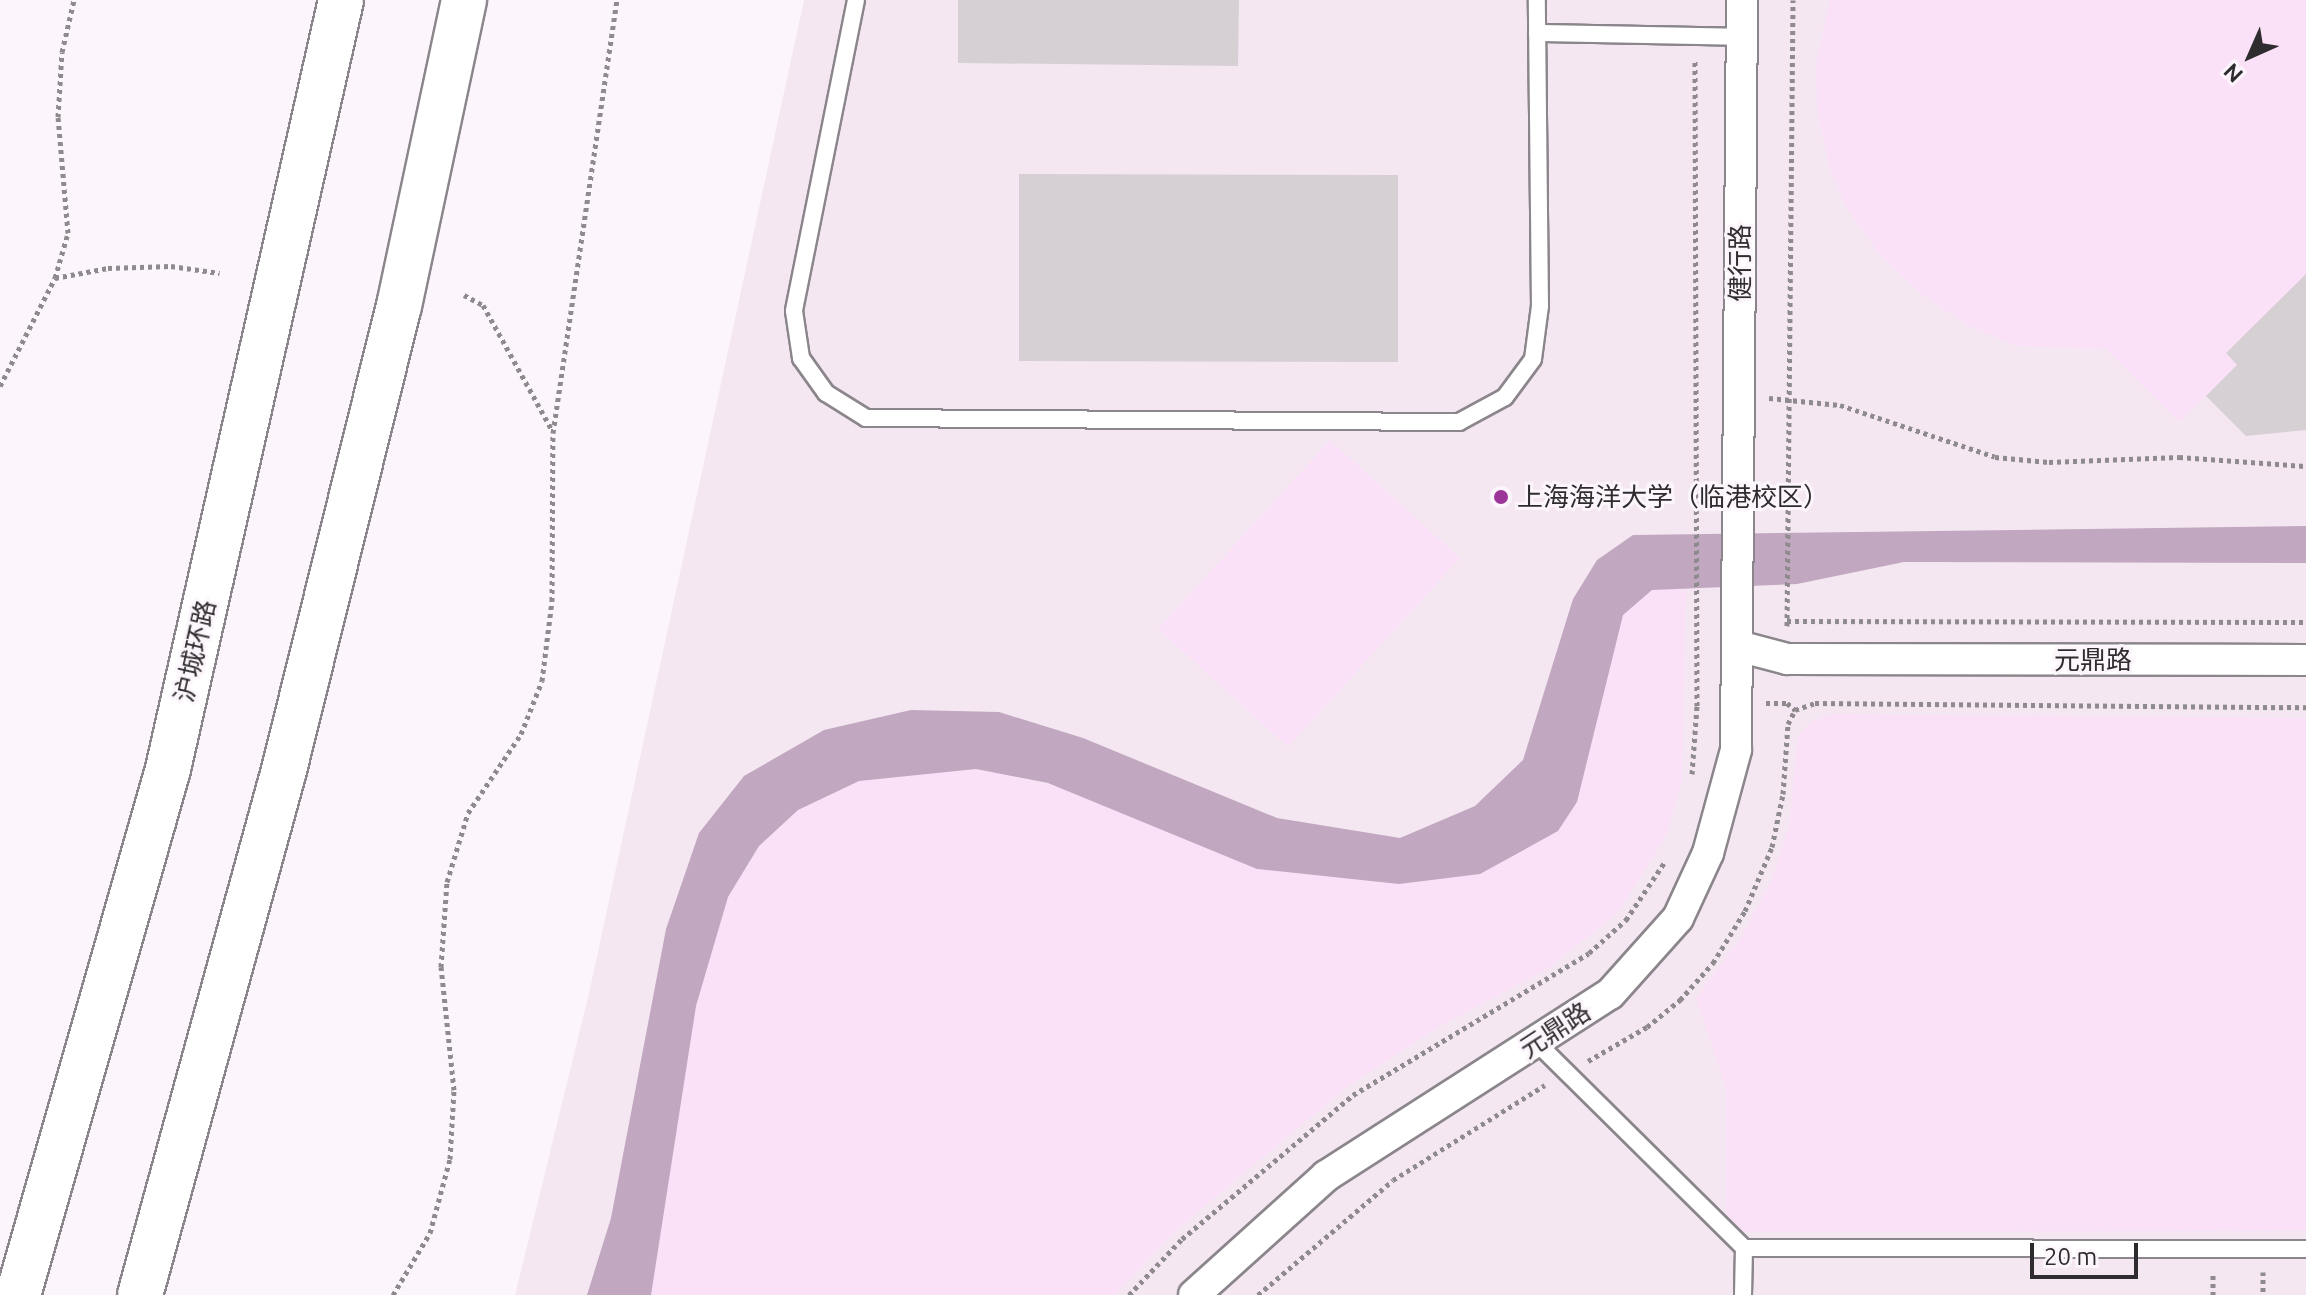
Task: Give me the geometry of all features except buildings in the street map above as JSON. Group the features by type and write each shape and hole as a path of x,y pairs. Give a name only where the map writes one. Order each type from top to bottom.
{"main road":[{"name":"沪城环路","path":"18,1295 168,769 341,0"},
{"path":"140,1295 284,770 399,306 464,0"}],"street":[{"name":"健行路","path":"1739,598 1742,0"},
{"name":"元鼎路","path":"1194,1295 1326,1176 1442,1098 1537,1043 1610,994 1678,918 1708,853 1736,750 1739,598"},
{"name":"元鼎路","path":"1738,646 1787,659 2306,660"}],"lane":[{"path":"856,0 794,311 801,358 826,393 866,418 1459,422 1505,397 1533,359 1540,306 1537,0"},
{"path":"1537,33 1742,37"},
{"path":"1537,1043 1744,1248 2306,1249"},
{"path":"1743,1295 1744,1248"}],"path":[{"path":"0,386 55,278 68,233 58,117 62,52 74,0"},
{"path":"393,1295 430,1233 450,1159 454,1090 441,967 447,882 468,813 521,734 542,681 552,601 553,433 617,0"},
{"path":"1787,600 1784,520 1793,0"},
{"path":"1692,783 1697,595 1695,37"},
{"path":"55,278 108,268 171,266 219,273"},
{"path":"464,295 483,305 553,433"},
{"path":"1739,398 1840,405 1995,457 2049,462 2179,457 2306,466"},
{"path":"1787,621 2306,622"},
{"path":"1573,1070 1647,1027 1713,963 1745,911 1772,847 1783,794 1788,724 1795,710 1815,703 2306,707"},
{"path":"1129,1295 1182,1239 1353,1095 1589,953 1626,920 1670,850"},
{"path":"1258,1295 1393,1180 1559,1077"},
{"path":"2213,1272 2213,1295"},
{"path":"2263,1272 2263,1295"}],"shaded area":[{"name":"上海海洋大学（临港校区）","path":"804,0 2306,0 2306,1295 515,1295 589,993"},
{"path":"1830,0 2306,0 2306,430 2246,436 2206,396 2179,422 2106,349 2017,346 1969,326 1922,295 1880,255 1846,207 1829,167 1817,110 1816,63"},
{"path":"1330,440 1460,558 1288,747 1158,629"},
{"path":"2306,526 2306,563 1904,562 1797,584 1652,590 1623,615 1577,802 1558,831 1480,874 1399,884 1257,869 1048,783 976,769 859,781 798,810 759,846 728,897 696,1006 651,1295 587,1295 611,1218 666,929 699,833 744,776 824,730 911,710 999,712 1083,738 1277,818 1400,838 1475,806 1523,760 1573,599 1597,560 1633,535"},
{"path":"1686,589 1682,781 1667,834 1618,913 1547,969 1437,1028 1347,1087 1174,1232 1115,1295 651,1295 696,1006 728,897 760,846 798,810 860,781 976,769 1480,874 1558,831 1577,802 1623,614 1652,590"},
{"path":"1829,714 2306,718 2306,1231 1726,1232 1726,1088 1696,998 1739,941 1772,879 1789,825 1798,736 1809,723"}],"place":[{"name":"上海海洋大学（临港校区）","path":"1501,497"}]}
